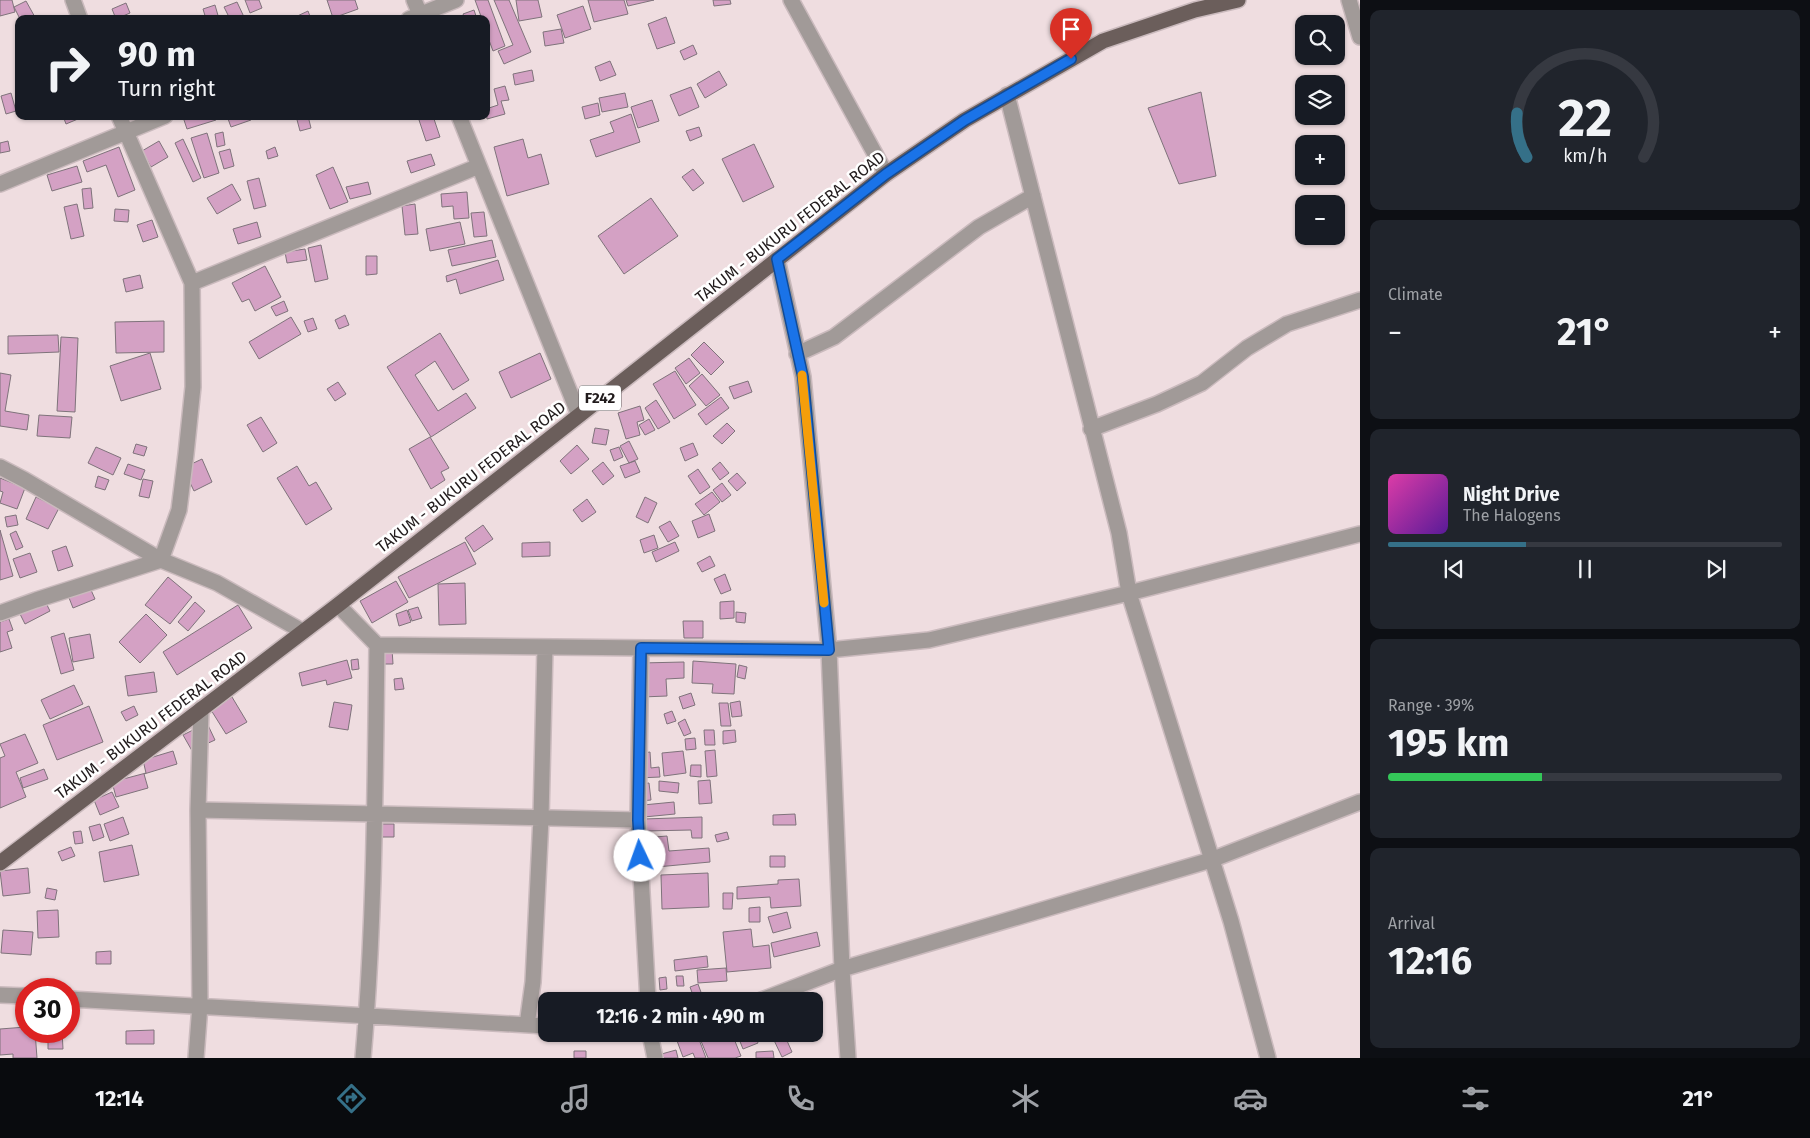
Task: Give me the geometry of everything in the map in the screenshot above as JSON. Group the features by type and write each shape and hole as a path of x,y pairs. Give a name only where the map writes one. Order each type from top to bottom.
{"main road":[{"name":"TAKUM - BUKURU FEDERAL ROAD","path":"0,863 338,605 886,174 965,120 1102,41 1195,10 1238,0"}],"street":[{"path":"73,0 79,15"},
{"path":"414,0 417,15"},
{"path":"422,15 456,0"},
{"path":"791,0 886,174"},
{"path":"1349,0 1360,36"},
{"path":"1007,95 1119,534 1129,593 1231,921 1268,1058"},
{"path":"121,120 192,283 193,387 186,454 179,510 161,560"},
{"path":"0,184 155,120"},
{"path":"461,120 579,415"},
{"path":"192,283 479,166"},
{"path":"797,354 834,336 979,227 1033,196"},
{"path":"777,259 803,377 829,650 842,969 848,1058"},
{"path":"1091,429 1157,404 1202,383 1247,348 1287,324 1360,300"},
{"path":"0,468 25,480 161,560 217,583 302,631"},
{"path":"338,605 377,645 829,650 928,640 1129,593 1360,534"},
{"path":"0,613 161,560"},
{"path":"363,1058 367,1016 374,814 377,645"},
{"path":"527,1025 533,982 541,818 545,647"},
{"path":"641,648 638,820 648,992"},
{"path":"196,1058 200,1005 198,810 201,709"},
{"path":"782,992 842,969 1211,860 1360,802"},
{"path":"198,810 638,820"},
{"path":"0,995 15,996"},
{"path":"80,999 538,1026"},
{"path":"652,1042 655,1058"}],"building":[{"path":"0,0 12,0 15,12 0,16"},
{"path":"245,0 259,0 262,8 250,13"},
{"path":"327,0 355,0 358,9 341,15 332,15"},
{"path":"475,0 488,0 505,46 493,51 490,43 490,15 481,15"},
{"path":"494,0 509,0 531,52 504,64 498,51 513,45"},
{"path":"516,0 538,0 542,17 519,21"},
{"path":"588,0 624,0 628,14 594,22"},
{"path":"626,0 654,0 628,6"},
{"path":"713,0 730,0 731,4 714,6"},
{"path":"26,1 34,15 18,15 14,7"},
{"path":"237,2 243,15 228,15 224,7"},
{"path":"126,3 130,13 114,15 112,9"},
{"path":"215,5 218,15 205,15 203,9"},
{"path":"583,6 591,29 565,38 557,15"},
{"path":"474,10 476,15 463,15"},
{"path":"308,11 310,15 300,15"},
{"path":"666,17 675,43 657,49 648,24"},
{"path":"561,29 564,43 545,46 543,32"},
{"path":"693,45 697,54 684,60 680,51"},
{"path":"610,61 616,75 600,81 595,67"},
{"path":"532,70 534,81 515,85 513,74"},
{"path":"719,71 727,85 705,98 697,84"},
{"path":"505,86 509,100 501,101 505,114 490,118 490,108 498,105 494,89"},
{"path":"691,87 699,107 679,116 670,95"},
{"path":"1201,92 1216,176 1179,184 1148,108"},
{"path":"11,93 15,111 6,114 1,96"},
{"path":"625,93 628,107 602,112 599,98"},
{"path":"652,100 659,121 638,128 631,107"},
{"path":"598,103 600,115 585,119 582,107"},
{"path":"631,114 640,142 596,157 590,140 614,132 610,122"},
{"path":"64,120 76,120 66,124"},
{"path":"184,120 216,120 187,129"},
{"path":"228,120 251,120 231,127"},
{"path":"297,120 309,120 311,128 300,131"},
{"path":"419,120 434,120 440,137 426,141"},
{"path":"699,127 702,136 690,141 686,131"},
{"path":"223,132 225,145 217,147 215,134"},
{"path":"207,133 219,173 204,178 191,138"},
{"path":"183,139 201,178 193,182 175,143"},
{"path":"523,139 528,158 541,154 549,184 507,196 494,147"},
{"path":"8,141 10,151 0,153 0,143"},
{"path":"159,141 168,157 151,167 142,151"},
{"path":"754,144 774,187 743,202 722,159"},
{"path":"119,147 135,190 118,197 106,165 87,172 83,161"},
{"path":"275,147 278,156 268,159 266,151"},
{"path":"230,149 234,166 224,169 219,152"},
{"path":"431,154 435,165 411,173 407,161"},
{"path":"77,166 82,182 52,191 47,175"},
{"path":"333,167 348,202 330,209 316,175"},
{"path":"693,169 704,183 693,191 682,177"},
{"path":"259,178 266,206 254,209 247,181"},
{"path":"368,182 371,194 350,199 346,187"},
{"path":"232,184 241,200 217,214 207,198"},
{"path":"91,188 93,208 84,209 82,189"},
{"path":"467,192 469,218 454,219 453,206 442,207 441,194"},
{"path":"651,198 678,236 624,274 598,236"},
{"path":"77,204 84,236 71,239 64,207"},
{"path":"415,204 418,234 405,235 402,206"},
{"path":"115,209 129,210 128,222 114,221"},
{"path":"484,212 487,236 474,237 471,213"},
{"path":"152,220 158,237 143,242 137,225"},
{"path":"257,222 261,237 238,244 233,229"},
{"path":"460,222 465,244 430,251 426,229"},
{"path":"492,240 496,257 452,266 448,250"},
{"path":"321,245 328,279 315,282 308,248"},
{"path":"305,249 307,260 287,263 285,252"},
{"path":"366,256 377,256 377,274 366,275"},
{"path":"498,260 504,280 460,294 456,279 447,282 446,276"},
{"path":"265,266 281,297 255,311 249,299 242,302 232,283"},
{"path":"140,275 143,288 126,292 123,279"},
{"path":"284,301 288,311 276,316 271,307"},
{"path":"345,315 349,325 339,329 335,320"},
{"path":"291,317 301,334 259,359 249,342"},
{"path":"313,318 317,329 308,332 304,321"},
{"path":"164,321 164,352 116,353 115,322"},
{"path":"440,333 469,380 453,390 435,361 415,375 438,411 466,393 476,408 431,437 387,367"},
{"path":"58,335 59,352 8,354 8,336"},
{"path":"61,337 78,338 75,412 57,411"},
{"path":"704,342 724,362 711,375 691,355"},
{"path":"150,353 161,389 121,401 110,366"},
{"path":"540,353 551,379 511,398 499,372"},
{"path":"689,358 700,373 686,384 675,368"},
{"path":"675,371 696,405 674,419 653,384"},
{"path":"0,373 11,375 5,411 29,415 27,430 0,426"},
{"path":"702,374 720,395 706,406 689,386"},
{"path":"748,381 752,392 734,399 729,387"},
{"path":"338,382 346,394 335,401 327,389"},
{"path":"721,397 729,408 706,425 698,414"},
{"path":"656,400 670,422 658,429 645,408"},
{"path":"640,406 644,420 637,422 640,435 626,439 618,413"},
{"path":"39,415 72,417 70,438 37,436"},
{"path":"261,417 277,443 263,452 247,425"},
{"path":"649,419 655,430 645,435 639,425"},
{"path":"727,423 735,431 722,444 713,436"},
{"path":"595,428 609,430 606,445 592,443"},
{"path":"430,437 449,468 441,472 445,480 431,489 409,449"},
{"path":"629,441 638,459 629,463 620,446"},
{"path":"693,443 698,455 685,461 680,448"},
{"path":"136,444 147,447 144,456 133,453"},
{"path":"577,445 589,459 571,474 560,461"},
{"path":"96,447 121,458 113,475 88,463"},
{"path":"619,447 623,457 614,461 610,450"},
{"path":"202,459 212,482 194,491 183,468"},
{"path":"635,461 640,472 625,478 620,466"},
{"path":"603,462 614,476 603,485 592,471"},
{"path":"720,462 729,473 720,480 712,469"},
{"path":"128,464 145,470 141,480 124,474"},
{"path":"297,466 309,486 316,482 332,509 306,525 277,478"},
{"path":"698,469 710,487 700,494 688,476"},
{"path":"737,473 746,483 737,491 728,481"},
{"path":"98,476 109,480 105,490 95,487"},
{"path":"0,478 25,488 17,509 0,503 3,492 0,491"},
{"path":"143,479 153,481 149,498 139,496"},
{"path":"722,483 731,495 722,502 713,490"},
{"path":"712,492 720,502 704,515 695,504"},
{"path":"36,497 59,508 48,529 26,519"},
{"path":"645,497 657,503 648,523 636,517"},
{"path":"587,499 596,512 582,522 573,510"},
{"path":"709,514 715,531 698,538 692,521"},
{"path":"16,515 18,525 7,527 5,517"},
{"path":"670,521 679,536 668,542 659,527"},
{"path":"483,525 493,539 474,552 465,538"},
{"path":"0,530 13,576 0,580"},
{"path":"16,531 23,547 16,550 10,534"},
{"path":"654,535 658,548 644,553 640,540"},
{"path":"465,542 476,564 409,598 398,577"},
{"path":"550,542 550,556 522,557 522,543"},
{"path":"675,542 679,551 656,562 652,552"},
{"path":"66,546 73,566 58,571 52,551"},
{"path":"30,553 37,572 20,578 13,559"},
{"path":"710,556 715,566 702,572 697,563"},
{"path":"725,574 731,590 721,594 714,579"},
{"path":"168,577 192,597 170,624 145,605"},
{"path":"87,581 95,599 73,608 66,590"},
{"path":"396,581 408,602 372,623 360,601"},
{"path":"465,583 466,624 439,625 438,584"},
{"path":"42,595 50,611 25,624 17,608"},
{"path":"734,601 734,618 720,619 720,602"},
{"path":"195,602 205,611 188,631 178,622"},
{"path":"238,605 252,628 177,675 163,652"},
{"path":"418,607 422,618 412,621 408,610"},
{"path":"407,610 411,622 399,626 396,614"},
{"path":"736,612 746,613 745,623 736,622"},
{"path":"146,614 167,635 140,663 119,642"},
{"path":"9,619 13,630 7,632 12,648 0,652 0,622"},
{"path":"683,621 703,621 703,638 684,638"},
{"path":"64,633 74,670 61,674 51,637"},
{"path":"90,634 94,658 73,662 69,638"},
{"path":"378,649 392,649 393,664 378,664"},
{"path":"358,659 359,669 352,670 351,660"},
{"path":"347,660 352,678 327,685 326,680 302,686 299,673"},
{"path":"693,661 736,664 734,694 712,693 713,684 692,683"},
{"path":"684,662 684,678 666,679 667,696 642,697 641,663"},
{"path":"739,665 747,667 745,679 737,677"},
{"path":"154,672 157,692 128,696 125,676"},
{"path":"402,678 404,689 395,690 394,679"},
{"path":"74,685 83,704 50,719 41,700"},
{"path":"691,693 695,705 683,709 679,697"},
{"path":"232,697 247,722 226,734 211,710"},
{"path":"740,701 742,716 732,717 730,703"},
{"path":"334,702 352,705 348,730 329,727"},
{"path":"719,703 728,703 731,726 721,726"},
{"path":"89,706 103,742 57,760 43,725"},
{"path":"134,706 138,715 126,721 121,712"},
{"path":"672,711 676,721 667,724 664,714"},
{"path":"685,719 691,733 684,736 678,723"},
{"path":"206,721 215,740 204,745"},
{"path":"193,730 195,756 183,735"},
{"path":"704,730 714,730 715,745 705,745"},
{"path":"735,730 736,742 723,744 723,731"},
{"path":"25,734 38,763 16,772 26,797 0,808 0,758 5,756 0,744"},
{"path":"695,738 696,749 686,750 685,739"},
{"path":"715,750 717,776 707,777 705,751"},
{"path":"173,751 177,764 144,774 148,788 116,797 112,782 146,773 143,760"},
{"path":"683,751 686,773 664,776 662,753"},
{"path":"650,752 651,768 659,767 660,777 638,778 636,754"},
{"path":"691,765 701,765 701,777 690,776"},
{"path":"44,769 48,779 23,788 20,778"},
{"path":"710,780 712,803 699,804 698,781"},
{"path":"659,781 679,783 678,793 659,791"},
{"path":"649,783 651,800 640,801 639,784"},
{"path":"112,792 119,807 100,815 94,800"},
{"path":"674,802 675,814 644,817 643,805"},
{"path":"795,814 796,825 773,825 773,815"},
{"path":"123,817 129,834 110,841 104,824"},
{"path":"702,817 702,838 692,838 691,830 645,831 644,819"},
{"path":"100,824 104,837 93,841 89,827"},
{"path":"380,824 394,824 394,837 380,837"},
{"path":"81,831 83,843 75,844 73,832"},
{"path":"727,832 729,839 717,842 715,835"},
{"path":"667,836 669,851 709,848 710,862 646,868 643,838"},
{"path":"132,845 139,875 104,882 99,852"},
{"path":"71,847 75,856 62,861 58,852"},
{"path":"770,856 785,856 785,867 770,867"},
{"path":"28,868 30,893 3,896 0,871"},
{"path":"708,873 709,907 662,909 661,875"},
{"path":"799,879 801,906 771,908 770,897 737,899 737,887 778,884 778,880"},
{"path":"47,888 57,890 55,900 45,898"},
{"path":"723,893 733,893 732,909 723,909"},
{"path":"760,907 760,922 749,922 749,908"},
{"path":"58,910 59,937 38,938 37,911"},
{"path":"787,912 791,928 773,933 768,917"},
{"path":"751,929 753,947 769,945 771,968 727,972 723,932"},
{"path":"3,930 33,932 31,955 1,953"},
{"path":"817,932 820,946 774,957 771,943"},
{"path":"111,951 111,964 96,964 96,952"},
{"path":"707,956 708,967 675,971 674,960"},
{"path":"726,968 727,981 698,983 697,970"},
{"path":"676,976 683,976 684,986 677,986"},
{"path":"666,977 667,989 660,990 659,978"},
{"path":"698,984 701,992 692,992 690,987"},
{"path":"15,1028 15,1043 36,1043 37,1058 13,1058 13,1054 0,1055 0,1029"},
{"path":"154,1030 154,1044 126,1044 126,1031"},
{"path":"677,1042 700,1042 706,1058 695,1058 693,1053 683,1057"},
{"path":"701,1042 735,1042 741,1056 735,1058 708,1058"},
{"path":"740,1042 758,1042 758,1043 743,1049"},
{"path":"775,1042 788,1042 792,1052 782,1057"},
{"path":"48,1043 63,1043 63,1049 48,1049"},
{"path":"676,1050 678,1058 659,1058 658,1055"},
{"path":"574,1051 586,1051 586,1058 574,1058"},
{"path":"773,1051 774,1058 756,1058 756,1052"}],"slow traffic":[{"path":"802,375 824,603"}],"route":[{"path":"640,856 638,820 641,648 829,650 803,377 777,259 886,174 965,120 1071,59"}]}
